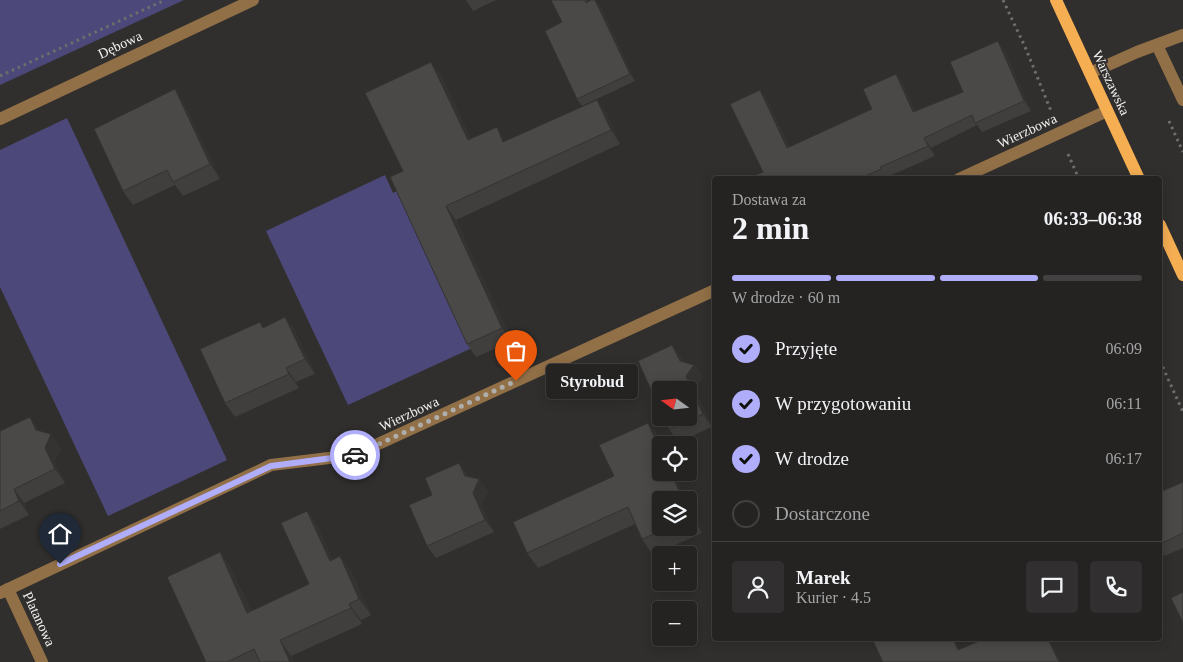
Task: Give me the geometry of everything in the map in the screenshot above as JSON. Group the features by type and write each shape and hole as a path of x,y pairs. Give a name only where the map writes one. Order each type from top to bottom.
{"main road":[{"name":"Warszawska","path":"1056,0 1138,176"},
{"path":"1162,229 1183,274"}],"street":[{"name":"Dębowa","path":"0,119 253,0"},
{"path":"1090,73 1137,52 1183,35"},
{"path":"1157,45 1183,100"},
{"name":"Wierzbowa","path":"966,176 1107,111"},
{"name":"Wierzbowa","path":"4,591 271,466 354,455 712,291"},
{"name":"Platanowa","path":"4,591 42,662"}],"path":[{"path":"0,76 165,0"},
{"path":"1003,0 1026,48 1078,176"},
{"path":"1162,365 1183,412"}],"shaded area":[{"path":"0,0 184,0 0,85"},
{"path":"67,118 227,460 108,516 0,287 0,150"},
{"path":"385,175 393,193 399,190 472,348 348,405 266,231"}],"building":[{"path":"551,0 585,0 586,3 595,0 630,74 577,99 545,31 562,22"},
{"path":"998,41 1024,101 975,123 972,115 924,138 928,146 880,167 881,169 866,176 753,176 763,172 730,104 760,90 787,148 872,109 863,89 896,74 913,112 963,92 950,62"},
{"path":"431,62 468,140 497,127 503,142 597,100 611,130 446,206 502,328 467,344 390,177 403,171 365,93"},
{"path":"175,89 210,164 173,182 167,170 123,191 94,129"},
{"path":"285,317 305,359 286,368 289,374 225,403 200,349 260,322 263,328"},
{"path":"672,345 680,361 694,365 686,376 688,381 652,381 652,392 638,361"},
{"path":"698,403 703,414 698,416"},
{"path":"30,417 36,430 51,434 45,448 55,469 14,489 19,501 0,511 0,431"},
{"path":"648,423 654,436 652,436 652,481 675,481 679,491 652,491 652,535 642,539 628,507 527,553 513,522 614,476 599,445"},
{"path":"459,463 465,476 479,479 473,493 485,520 427,546 409,505 432,495 425,478"},
{"path":"1183,482 1183,533 1162,543 1162,491"},
{"path":"307,511 330,561 340,556 359,599 349,604 351,608 280,640 290,662 260,662 254,649 227,662 206,662 167,577 220,552 247,613 309,584 281,523"},
{"path":"1183,592 1183,623 1171,598"},
{"path":"873,641 954,641 958,650 979,641 1049,641 1059,662 883,662"}],"way so far":[{"path":"355,455 516,381"}],"place":[{"name":"Styrobud","path":"516,381"}],"route":[{"path":"60,564 271,466 355,455"}]}
